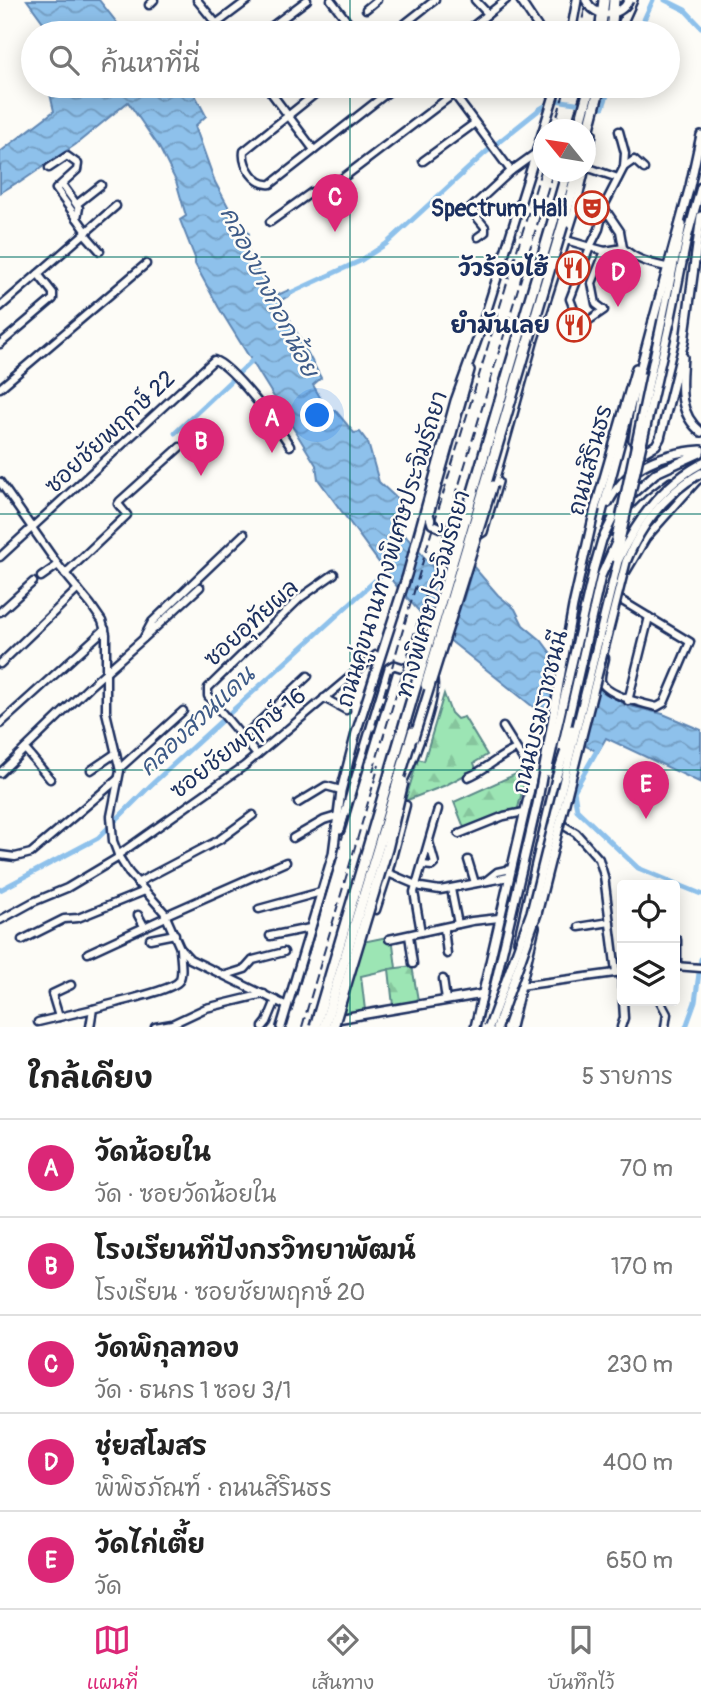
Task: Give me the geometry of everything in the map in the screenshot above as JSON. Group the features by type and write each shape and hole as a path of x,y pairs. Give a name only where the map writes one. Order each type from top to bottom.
{"highway":[{"path":"601,21 604,0"},
{"path":"612,21 614,0"},
{"path":"581,119 587,98"},
{"path":"592,119 598,98"},
{"name":"ทางพิเศษประจิมรัถยา","path":"325,1023 564,182"},
{"name":"ทางพิเศษประจิมรัถยา","path":"325,1023 574,182"}],"main road":[{"path":"573,21 577,0"},
{"path":"586,0 597,12 610,14 620,11 631,0"},
{"path":"623,21 631,0"},
{"name":"ถนนคู่ขนานทางพิเศษประจิมรัถยา","path":"547,119 553,98"},
{"path":"595,119 599,98"},
{"name":"ถนนสิรินธร","path":"538,800 573,606 595,509 631,384 662,320 666,267 690,187 701,135"},
{"name":"ถนนคู่ขนานทางพิเศษประจิมรัถยา","path":"281,1027 332,854 341,790 356,733 407,575 455,401 480,332 533,163"},
{"path":"325,1023 381,826 407,763 493,485 581,182"},
{"path":"487,1027 531,912 598,644 611,583 613,554 690,187"},
{"name":"ถนนสิรินธร","path":"556,778 573,725 626,518 662,320 701,187"},
{"path":"662,320 633,431 634,446 640,451 650,450 660,438 684,342 701,216"},
{"path":"662,320 603,513 575,621 583,629 592,627 616,550 634,522 700,475"},
{"path":"441,528 432,524 429,514 480,332"},
{"path":"458,533 476,537 483,532 525,387 534,339"},
{"path":"684,342 681,392 691,422 701,432"},
{"path":"603,513 619,485 639,467 661,458 701,452"},
{"name":"ถนนบรมราชชนนี","path":"487,1027 512,906 555,742 596,561 613,518 629,497 656,473 701,452"},
{"path":"611,583 625,545 648,509 676,481 701,464"},
{"path":"498,1027 537,914 626,562 653,514 675,491 700,475"},
{"name":"ถนนบรมราชชนนี","path":"498,1027 601,576 611,550 630,518 659,490 678,478 700,475"},
{"path":"337,829 381,678 388,664 393,661 432,675 434,690 410,767 381,826"},
{"path":"325,1023 378,825 422,688 424,680 421,673 394,665 388,668 332,854"},
{"path":"475,1027 536,763 542,751 557,745 575,753 576,762 508,1027"},
{"path":"526,903 533,937"},
{"path":"487,976 512,906"},
{"path":"508,1027 519,967"},
{"path":"325,1023 483,994"}],"street":[{"path":"197,0 214,21"},
{"path":"279,21 307,0"},
{"path":"331,0 347,21"},
{"path":"366,9 377,0"},
{"path":"408,21 435,0"},
{"path":"475,0 488,14"},
{"path":"479,21 506,0"},
{"path":"520,0 534,21"},
{"path":"220,21 245,1"},
{"path":"275,98 314,150"},
{"path":"310,98 247,147 243,154 245,163 257,181 267,185 381,98"},
{"path":"271,222 312,192 323,193 447,98"},
{"path":"458,98 511,171"},
{"path":"423,161 475,123"},
{"path":"605,251 592,283 596,304 604,310 585,323 578,320 570,299 599,229 605,204 624,167 625,153 619,131"},
{"path":"625,153 644,169"},
{"path":"478,237 485,232 485,228 470,209 511,171 533,155"},
{"path":"49,168 67,156 78,164 77,170 56,189 100,251"},
{"path":"624,167 634,160"},
{"path":"596,171 618,178"},
{"path":"77,204 101,185"},
{"path":"64,187 77,204 77,218"},
{"path":"0,307 116,206"},
{"path":"605,209 620,231 623,248 644,262 666,267"},
{"path":"566,240 605,251 623,248"},
{"path":"0,388 146,264"},
{"path":"0,344 53,299 53,293 38,274"},
{"path":"577,278 592,283"},
{"name":"ซอยชัยพฤกษ์ 22","path":"0,557 211,361 220,362 236,377 279,428 290,446"},
{"path":"65,574 127,515 118,504 120,501 180,447"},
{"path":"619,599 690,642 664,703 657,707 628,701 601,682 604,660 622,580 637,551 700,475"},
{"path":"1,487 58,565 99,614 105,629 106,712 120,768 111,816 111,832 118,856 166,916 180,947 190,959 288,1006"},
{"path":"143,639 152,622 244,534"},
{"path":"41,577 58,565"},
{"name":"ซอยอุทัยผล","path":"257,755 208,696 208,688 300,598 334,574"},
{"path":"0,612 33,582"},
{"path":"0,773 200,587"},
{"path":"0,664 78,589"},
{"path":"628,701 649,617"},
{"path":"575,621 573,641 580,646 596,649 609,642"},
{"path":"0,724 105,629"},
{"path":"596,649 604,660"},
{"name":"ซอยชัยพฤกษ์ 16","path":"0,920 67,888 118,856 257,755 376,655"},
{"path":"243,737 308,677"},
{"path":"324,698 346,710"},
{"path":"120,768 183,712"},
{"path":"503,727 533,775"},
{"path":"25,749 50,779"},
{"path":"468,777 485,769 504,754 516,750"},
{"path":"91,771 116,753"},
{"path":"0,855 28,855 119,778"},
{"path":"298,803 327,786 341,790"},
{"path":"376,910 406,805"},
{"path":"421,932 414,897 438,809"},
{"path":"459,834 504,816 524,812"},
{"path":"137,883 219,840 253,815"},
{"path":"293,838 324,820 337,816"},
{"path":"561,824 576,833 599,859 617,957"},
{"path":"423,864 432,866 435,863 429,842"},
{"path":"468,860 475,883"},
{"path":"88,953 286,862"},
{"path":"388,873 429,889 451,889 510,873"},
{"path":"451,889 458,924"},
{"path":"22,940 61,920 78,918 145,891"},
{"path":"259,909 321,892"},
{"path":"138,915 144,926"},
{"path":"389,939 499,918"},
{"path":"579,927 610,922"},
{"path":"270,936 310,928"},
{"path":"443,928 447,954"},
{"path":"150,939 175,934"},
{"path":"409,935 413,964"},
{"path":"37,1022 150,994 177,984 180,978 180,947"},
{"path":"226,975 245,969 253,960 284,952"},
{"path":"680,966 698,968"},
{"path":"520,986 617,972"},
{"path":"443,979 446,1000"},
{"path":"59,1017 52,994 71,985"},
{"path":"155,1027 173,1025 206,1007 264,994"},
{"path":"263,1027 276,1000"},
{"path":"621,1027 623,1006"},
{"path":"663,1006 667,1014 665,1027"},
{"path":"90,1027 93,1009"}],"green space":[{"path":"444,694 451,713 457,719 464,717 487,755 474,763 476,769 446,785 405,801 418,759 424,761"},
{"path":"525,770 527,772 517,812 465,830 454,802"},
{"path":"392,936 396,968 361,976 365,1010 333,1016 353,944"},
{"path":"412,966 418,1000 393,1006 389,969"}],"water":[{"path":"27,0 99,0 116,21 42,21"},
{"path":"51,98 197,98 206,116 195,126 215,182 230,210 234,208 249,234 242,238 271,298 289,290 292,294 280,301 321,378 313,385 329,413 335,410 354,433 360,432 368,443 379,482 404,505 396,514 394,523 463,601 473,566 498,595 515,609 523,625 541,640 559,664 626,705 663,714 701,730 701,783 606,738 598,752 545,726 542,714 433,627 394,583 318,479 316,465 219,308 195,264 180,220 186,216 176,181 159,147 128,102 75,145 0,193 0,152 54,111"}],"waterway":[{"path":"643,21 653,0"},
{"path":"665,0 685,10 701,27"},
{"name":"คลองบางกอกน้อย","path":"286,295 360,261 386,244 485,153 540,109 555,100 603,107 606,98"},
{"path":"175,433 257,356"},
{"name":"คลองสวนแดน","path":"0,890 98,838 151,785 391,566"},
{"path":"600,745 574,791 577,810 638,868 701,894"},
{"path":"686,1027 695,1002 701,959"}],"tunnel":[{"path":"441,528 458,533"}],"railway":[{"path":"582,21 587,0"},
{"path":"596,21 602,0"},
{"path":"556,119 562,98"},
{"path":"572,119 579,98"},
{"path":"287,1027 430,537 538,182"},
{"path":"373,771 550,182"},
{"path":"302,1027 379,765"}],"place":[{"name":"Spectrum Hall","path":"592,208"},
{"name":"วัดพิกุลทอง","path":"335,232"},
{"name":"วัวร้องไฮ้","path":"573,268"},
{"name":"ชุ่ยสโมสร","path":"618,307"},
{"name":"ยำมันเลย","path":"574,325"},
{"name":"วัดน้อยใน","path":"272,453"},
{"name":"โรงเรียนทีปังกรวิทยาพัฒน์","path":"201,476"},
{"name":"วัดไก่เตี้ย","path":"646,819"}]}
